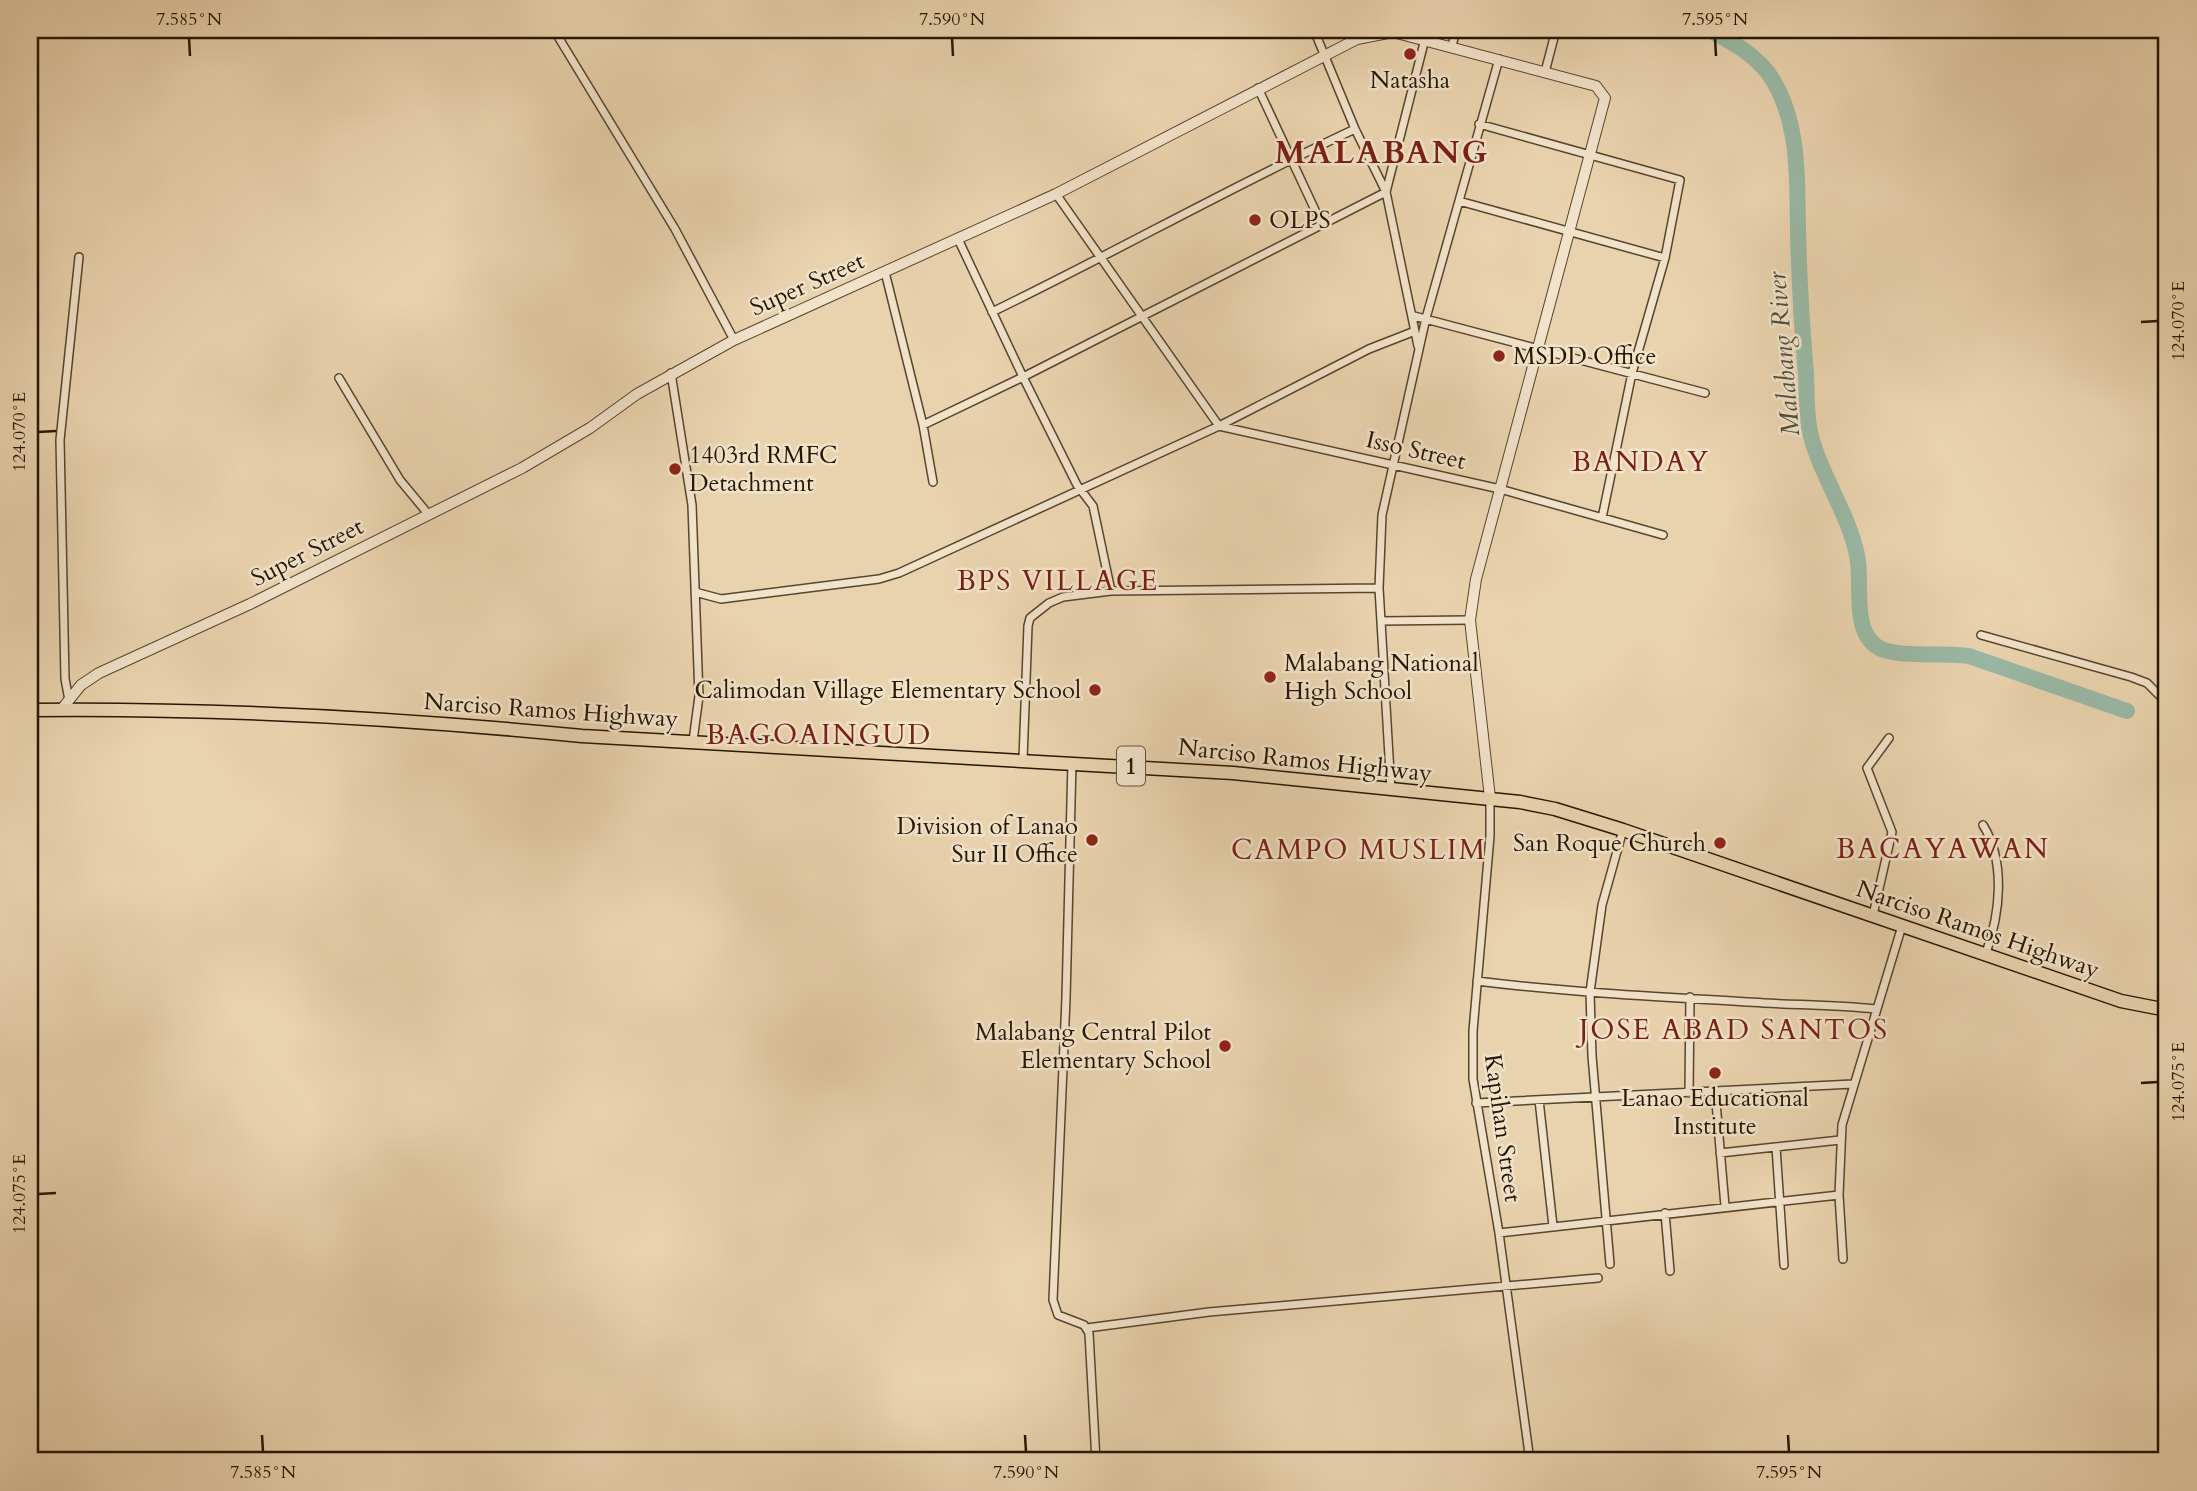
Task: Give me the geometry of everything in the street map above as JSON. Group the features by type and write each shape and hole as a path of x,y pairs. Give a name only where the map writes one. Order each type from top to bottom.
{"highway":[{"name":"Narciso Ramos Highway","path":"30,710 65,705 482,725 582,736 1233,773 1391,791 1490,798 1538,805 1623,830 2121,1001 2167,1010"}],"street":[{"path":"554,30 675,229 734,341"},
{"path":"1314,30 1355,129 1387,192 1419,349"},
{"path":"1452,46 1456,30"},
{"path":"1545,72 1556,30"},
{"name":"Super Street","path":"65,705 81,685 99,673 238,610 429,515 580,434 671,373 734,341 959,241 1056,194 1258,88 1370,34 1393,32 1425,39 1596,86 1604,94 1589,156"},
{"path":"923,425 1387,192 1425,39"},
{"path":"1391,791 1379,588 1382,515 1426,318 1499,59"},
{"path":"1258,88 1322,225"},
{"path":"1479,124 1680,180 1665,258 1632,373 1602,518"},
{"path":"992,312 1100,260 1291,158 1355,129"},
{"path":"1490,798 1470,620 1476,579 1589,156"},
{"path":"1056,194 1219,426"},
{"path":"1459,201 1665,258"},
{"path":"959,241 1023,377 1097,517 1111,591"},
{"path":"65,705 60,440 79,257"},
{"path":"885,272 923,425 933,482"},
{"path":"1414,316 1705,393"},
{"path":"695,592 721,598 879,579 950,551 1082,491 1219,426 1369,349 1415,331"},
{"path":"671,373 691,489 699,696 693,741"},
{"path":"339,378 400,480 429,515"},
{"name":"Isso Street","path":"1219,426 1500,489 1663,535"},
{"path":"1023,760 1030,618 1049,603 1063,597 1111,591 1379,588"},
{"path":"1381,621 1470,620"},
{"path":"1981,635 2147,683 2167,703"},
{"path":"1872,915 1892,832 1867,768 1889,738"},
{"path":"1072,762 1067,985 1053,1300 1058,1315 1087,1328 1309,1302 1505,1288 1598,1278"},
{"name":"Kapihan Street","path":"1490,798 1490,836 1472,1057 1476,1102 1499,1233 1530,1461"},
{"path":"1983,825 1997,855 1995,921 1986,953"},
{"path":"1610,1264 1590,992 1602,905 1623,830"},
{"path":"1843,1259 1839,1140 1875,1009 1902,926"},
{"path":"1477,981 1590,992 1875,1009"},
{"path":"1689,1093 1690,997"},
{"path":"1476,1102 1853,1084"},
{"path":"1715,1091 1724,1206"},
{"path":"1539,1100 1553,1226"},
{"path":"1720,1153 1839,1140"},
{"path":"1776,1147 1784,1265"},
{"path":"1499,1233 1839,1195"},
{"path":"1665,1213 1670,1271"},
{"path":"1087,1328 1096,1461"}],"waterway":[{"name":"Malabang River","path":"1709,30 1737,45 1762,65 1774,82 1789,117 1797,174 1800,285 1809,425 1820,463 1853,539 1859,566 1859,604 1863,628 1868,638 1876,646 1895,652 1969,656 2127,711"}],"place":[{"name":"Natasha","path":"1410,54"},
{"name":"OLPS","path":"1255,220"},
{"name":"MSDD Office","path":"1499,356"},
{"name":"1403rd RMFC Detachment","path":"675,469"},
{"name":"Malabang National High School","path":"1270,677"},
{"name":"Calimodan Village Elementary School","path":"1095,690"},
{"name":"Division of Lanao Sur II Office","path":"1092,840"},
{"name":"San Roque Church","path":"1720,843"},
{"name":"Malabang Central Pilot Elementary School","path":"1225,1046"},
{"name":"Lanao Educational Institute","path":"1715,1073"}],"district":[{"name":"MALABANG","path":"1382,152"},
{"name":"BANDAY","path":"1641,461"},
{"name":"BPS VILLAGE","path":"1058,580"},
{"name":"BAGOAINGUD","path":"819,734"},
{"name":"BACAYAWAN","path":"1943,848"},
{"name":"CAMPO MUSLIM","path":"1359,849"},
{"name":"JOSE ABAD SANTOS","path":"1734,1029"}]}
